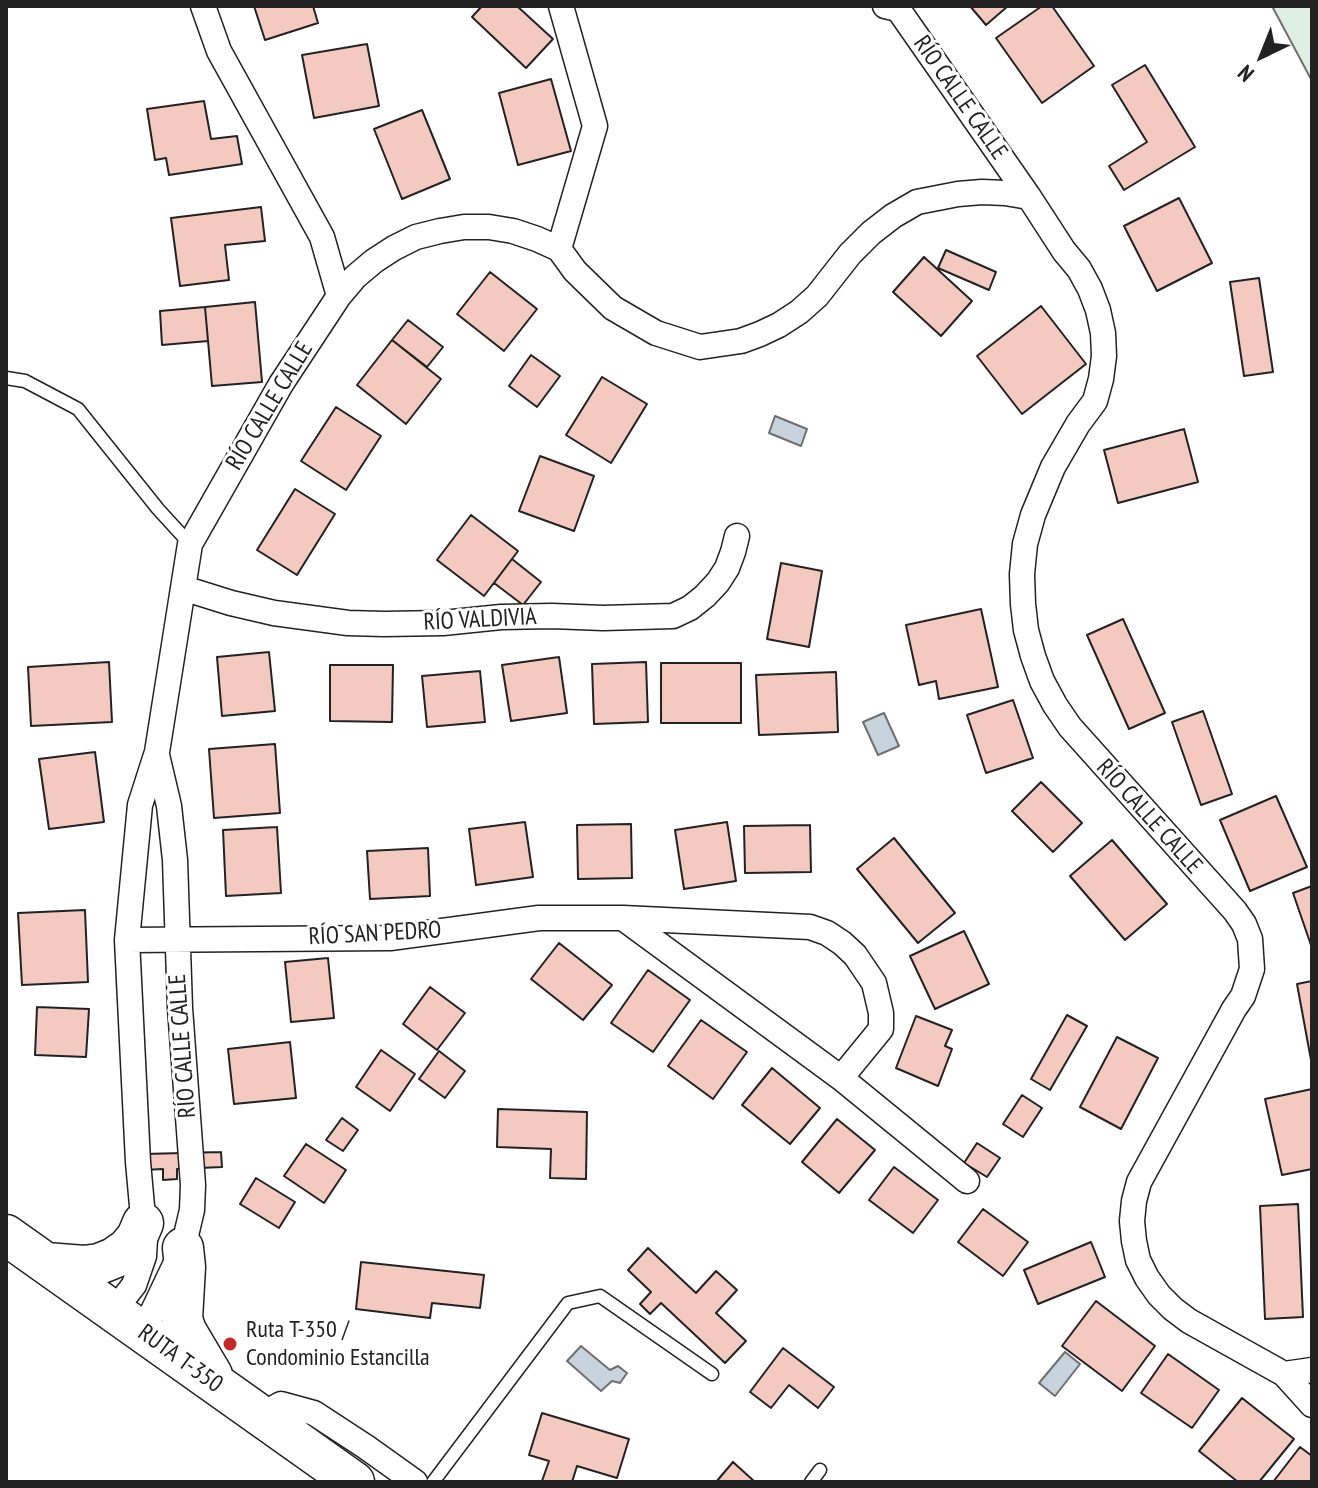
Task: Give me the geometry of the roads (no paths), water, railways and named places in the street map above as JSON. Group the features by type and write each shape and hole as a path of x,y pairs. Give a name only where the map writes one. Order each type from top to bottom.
{"main road":[{"path":"46,1263 84,1266 114,1258 137,1237 143,1223"},
{"name":"RUTA T-350","path":"6,1235 354,1482"},
{"path":"183,1248 182,1319 220,1388"}],"street":[{"path":"203,6 219,51 322,237 339,296"},
{"path":"559,249 595,126 561,6"},
{"name":"RÍO CALLE CALLE","path":"885,6 898,9 1079,269 1098,310 1104,356 1095,401 1053,467 1025,544 1022,574 1026,630 1042,681 1070,727 1235,911 1250,939 1252,969 1243,996 1139,1182 1132,1221 1138,1260 1159,1295 1173,1309 1284,1374 1312,1405"},
{"name":"RÍO CALLE CALLE","path":"128,1322 127,1296 139,1272 145,1239 127,940 140,805 157,752 190,544 281,384 339,296 374,261 416,237 464,227 489,227 513,231 559,249 575,271 613,308 656,333 700,347 720,345 760,334 799,312 817,296 871,233 917,202 982,192 1029,197"},
{"name":"RÍO VALDIVIA","path":"183,588 274,613 348,623 443,623 526,616 673,616 690,608 718,582 733,552 737,536"},
{"name":"RÍO CALLE CALLE","path":"128,1322 183,1248 192,1210 175,860 169,806 157,752"},
{"name":"RÍO SAN PEDRO","path":"127,940 390,938 539,918 623,918 810,927 842,943 861,962 874,983 878,998 881,1029 841,1078"},
{"path":"623,918 841,1078 967,1181"},
{"path":"1284,1374 1312,1370"},
{"path":"260,1416 281,1404 314,1413 415,1482"}],"lane":[{"path":"6,378 25,381 78,409 190,544"},
{"path":"433,1482 568,1303 600,1296 712,1374"},
{"path":"811,1482 820,1470"}],"place":[{"name":"Ruta T-350 / Condominio Estancilla","path":"230,1344"}]}
